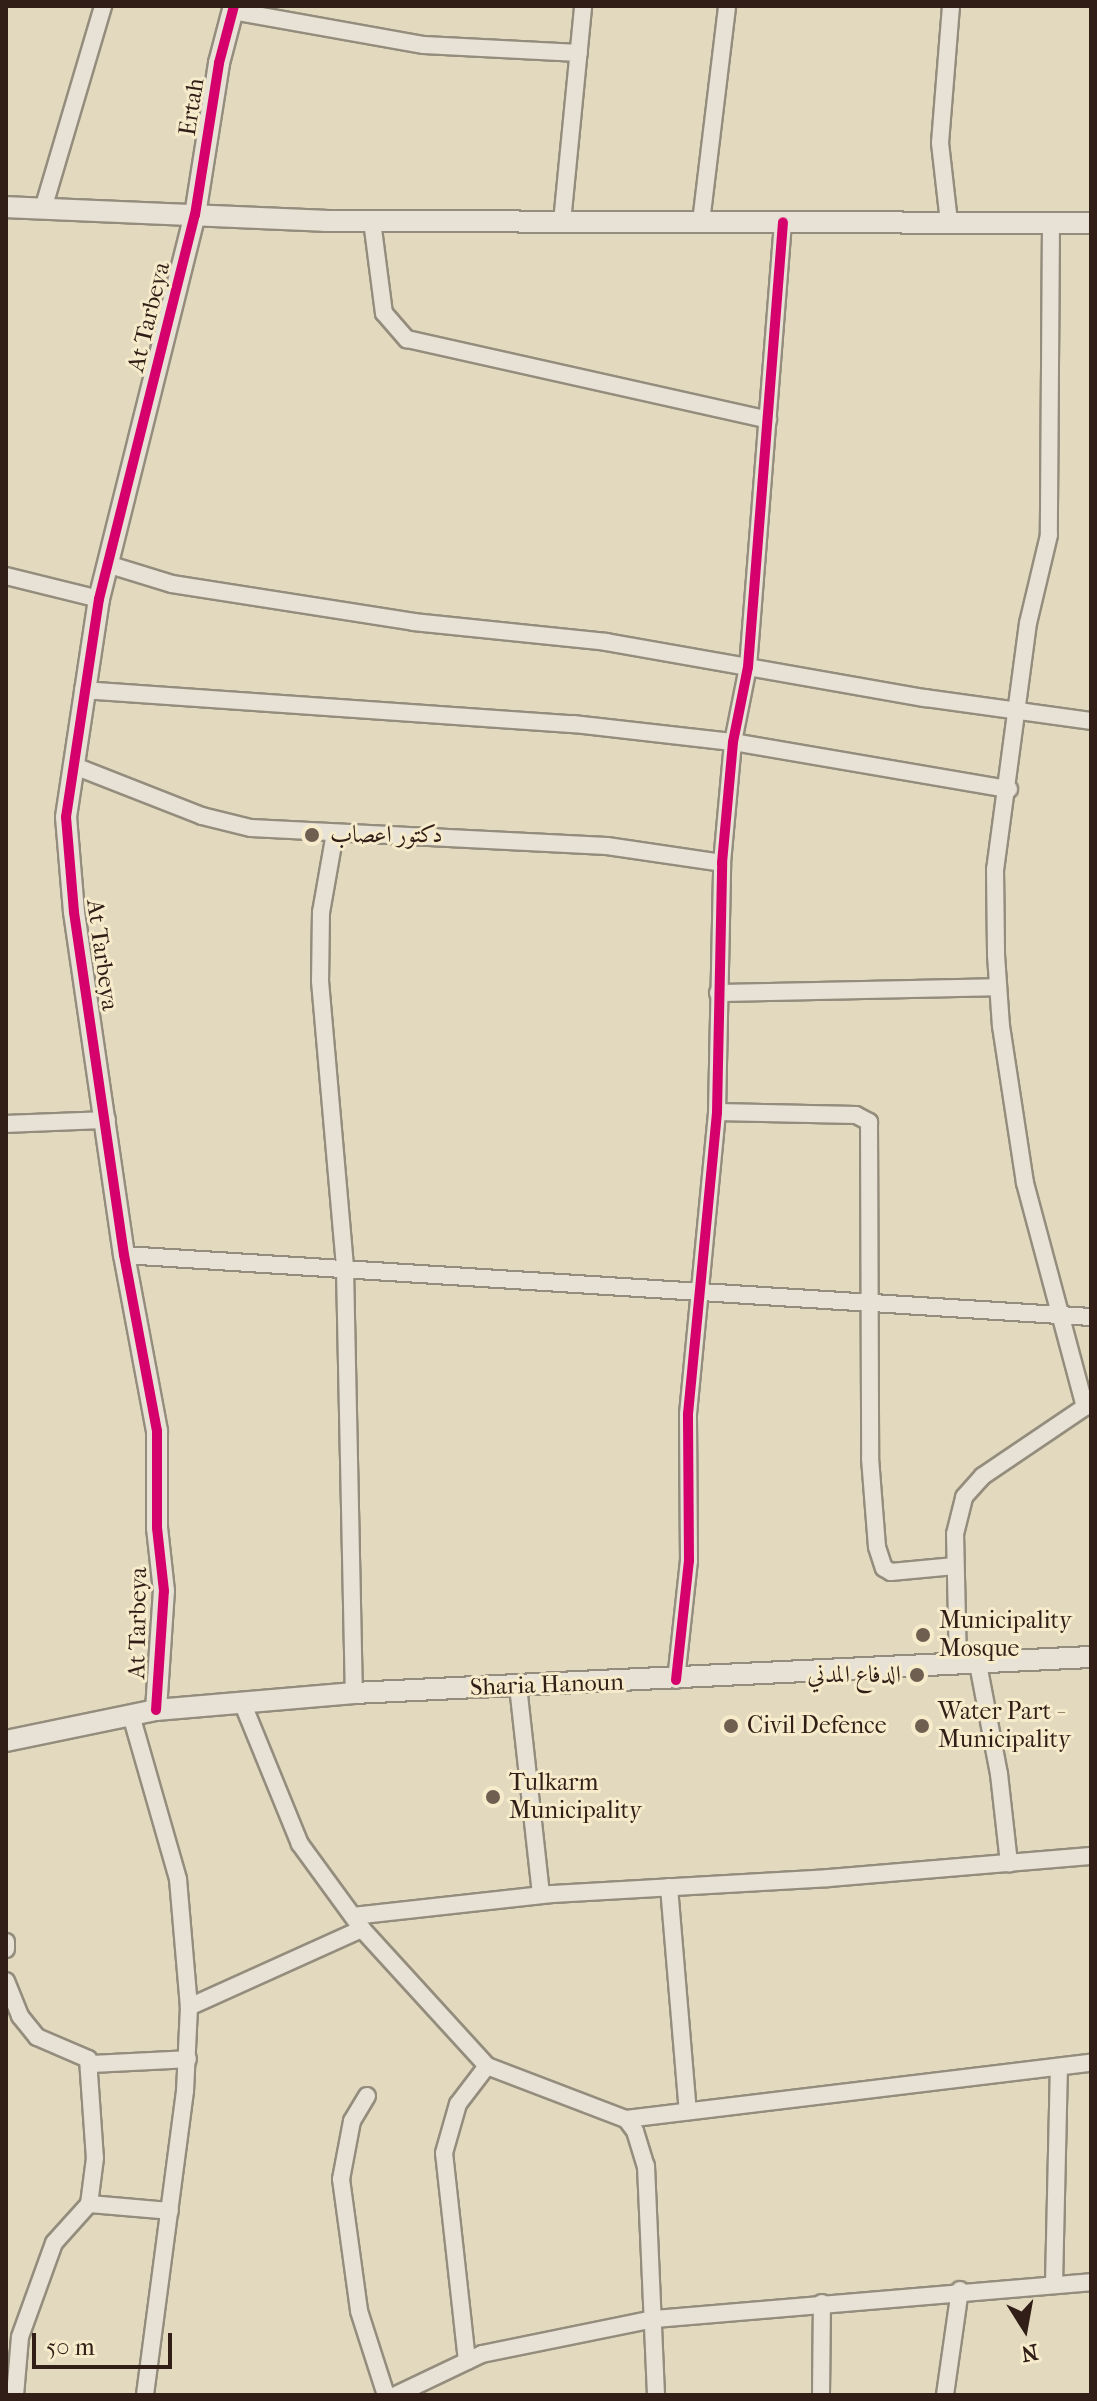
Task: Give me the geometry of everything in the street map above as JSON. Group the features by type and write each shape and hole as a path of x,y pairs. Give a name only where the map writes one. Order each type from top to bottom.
{"street":[{"path":"43,209 103,6"},
{"path":"562,222 583,6"},
{"path":"701,222 727,6"},
{"path":"949,222 940,143 951,6"},
{"path":"233,9 424,45 579,53"},
{"name":"Ertah","path":"195,215 233,9"},
{"path":"6,207 372,221 1091,223"},
{"name":"At Tarbeya","path":"156,1710 164,1591 157,1528 157,1431 124,1255 107,1120 74,912 66,817 99,599 195,215"},
{"path":"372,221 384,313 407,339 768,420"},
{"path":"676,1680 689,1561 688,1414 717,1112 722,863 733,742 748,667 783,222"},
{"path":"1009,1863 999,1774 968,1664 955,1566 956,1521 972,1486 1088,1405 1025,1183 998,987 995,869 1009,789 1028,623 1049,535 1051,223"},
{"path":"107,564 172,584 414,622 606,642 1091,721"},
{"path":"6,576 99,599"},
{"path":"83,690 574,724 733,742 1009,789"},
{"path":"72,765 227,823 335,833 607,846 722,863"},
{"path":"335,833 321,912 320,981 345,1269 354,1693"},
{"path":"718,993 998,987"},
{"path":"717,1112 866,1117 870,1458 880,1560 884,1568 897,1572 955,1566"},
{"path":"6,1124 107,1120"},
{"path":"124,1255 1091,1317"},
{"name":"Sharia Hanoun","path":"6,1741 156,1710 354,1693 676,1680 1091,1657"},
{"path":"518,1686 541,1895"},
{"path":"242,1702 300,1844 358,1923 487,2066 626,2119 1091,2063"},
{"path":"131,1715 178,1879 189,2007 188,2059 145,2395"},
{"path":"189,2007 358,1923 541,1895 1091,1856"},
{"path":"669,1887 688,2111"},
{"path":"6,1942 6,1949"},
{"path":"6,1981 20,2016 37,2037 79,2052 90,2064 95,2158 89,2204 54,2243 13,2335 15,2395"},
{"path":"90,2064 188,2059"},
{"path":"467,2361 444,2153 458,2104 487,2066"},
{"path":"1054,2284 1059,2067"},
{"path":"367,2096 352,2121 341,2179 359,2311 386,2395"},
{"path":"626,2119 645,2156 656,2395"},
{"path":"89,2204 170,2211"},
{"path":"396,2395 467,2361 654,2319 960,2290 1091,2282"},
{"path":"945,2395 960,2290"},
{"path":"821,2395 822,2303"}],"cycle path":[{"path":"156,1710 164,1591 157,1528 157,1431 124,1255 74,912 66,817 99,599 195,215 219,63 234,6"},
{"path":"676,1680 689,1561 688,1414 717,1112 722,863 733,742 748,667 783,222"}],"place":[{"name":"دكتور اعصاب","path":"312,835"},
{"name":"Municipality Mosque","path":"923,1635"},
{"name":"الدفاع المدني","path":"917,1675"},
{"name":"Civil Defence","path":"731,1726"},
{"name":"Water Part - Municipality","path":"922,1726"},
{"name":"Tulkarm Municipality","path":"493,1797"}]}
